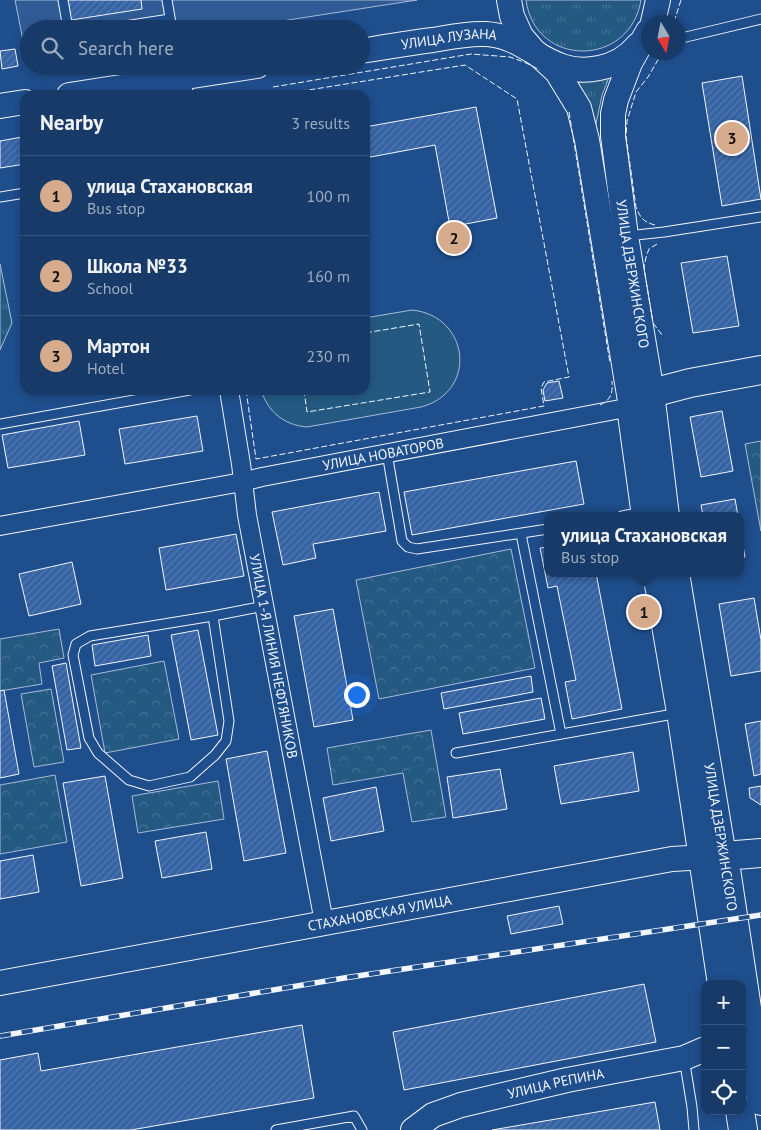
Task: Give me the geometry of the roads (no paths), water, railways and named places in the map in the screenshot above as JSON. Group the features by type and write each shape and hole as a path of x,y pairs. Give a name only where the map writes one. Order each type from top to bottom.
{"main road":[{"name":"УЛИЦА ДЗЕРЖИНСКОГО","path":"509,0 512,16 520,36 557,72 579,108 641,400"},
{"name":"УЛИЦА ДЗЕРЖИНСКОГО","path":"653,15 658,0"},
{"name":"УЛИЦА ЛУЗАНА","path":"370,50 461,35 483,34 510,39 538,54"},
{"name":"УЛИЦА ДЗЕРЖИНСКОГО","path":"538,54 552,63 567,68 596,69 610,65 623,58 635,49 641,41"},
{"name":"УЛИЦА ДЗЕРЖИНСКОГО","path":"641,45 622,82 613,114 613,136 626,236 641,400 645,512"},
{"path":"106,90 208,75"},
{"path":"0,106 20,103"},
{"name":"УЛИЦА НОВАТОРОВ","path":"641,400 690,383 761,370"},
{"name":"УЛИЦА ДЗЕРЖИНСКОГО","path":"658,577 682,712 714,856 761,1101"},
{"name":"УЛИЦА ДЗЕРЖИНСКОГО","path":"678,577 714,856 722,980"},
{"name":"СТАХАНОВСКАЯ УЛИЦА","path":"0,983 672,859 761,853"},
{"name":"УЛИЦА РЕПИНА","path":"412,1130 433,1115 461,1105 694,1053"},
{"path":"740,1115 742,1130"}],"street":[{"name":"УЛИЦА 1-Я ЛИНИЯ НЕФТЯНИКОВ","path":"230,395 247,515 324,922"},
{"name":"УЛИЦА НОВАТОРОВ","path":"0,526 242,482 641,400"}],"lane":[{"path":"63,0 66,20"},
{"path":"164,20 170,19 167,0"},
{"path":"686,37 761,19"},
{"path":"0,197 20,194"},
{"path":"626,236 664,232 761,216"},
{"path":"0,424 142,395"},
{"path":"387,453 402,541 408,547 418,549 544,530"},
{"path":"522,534 561,734"},
{"path":"213,616 229,721 226,741 215,755 190,777 149,786 129,780 98,753 89,738 73,655 76,644 90,636 264,606"},
{"path":"456,753 682,712"},
{"path":"694,1053 692,1107 694,1130"},
{"path":"276,1130 354,1116 362,1130"}],"railway":[{"path":"0,1036 344,978 761,915"}],"place":[{"name":"Мартон","path":"732,138"},
{"name":"Школа №33","path":"454,238"},
{"name":"улица Стахановская","path":"644,612"}]}
